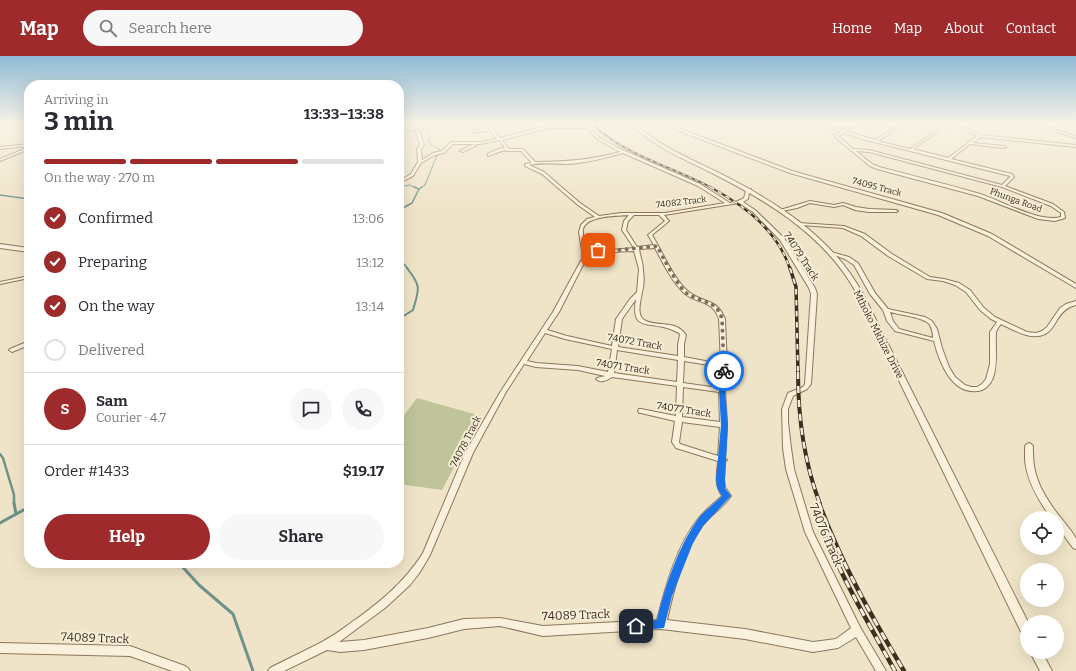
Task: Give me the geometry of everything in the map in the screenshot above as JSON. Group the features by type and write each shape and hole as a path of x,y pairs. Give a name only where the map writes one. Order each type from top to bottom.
{"street":[{"path":"0,160 19,152"},
{"path":"419,152 420,162"},
{"path":"404,179 412,175 420,162 434,154 443,152"},
{"path":"489,155 496,152"},
{"path":"524,152 534,163"},
{"path":"598,217 558,187 544,173 526,165 534,163 559,164 579,162 623,152 698,185 729,204"},
{"name":"Mthoko Mkhize Drive","path":"673,152 750,190 782,210 800,224 831,253 850,277 1020,618"},
{"name":"74095 Track","path":"737,152 791,172 946,216 990,236 1076,286"},
{"name":"Phunga Road","path":"854,152 871,165 878,168 979,196 1039,218 1055,220 1063,218 1063,212 1052,205 1003,186 872,152"},
{"path":"921,152 1012,175 1012,177 1003,186"},
{"path":"949,159 958,152"},
{"path":"740,202 746,199 747,192 750,190"},
{"name":"74082 Track","path":"586,249 581,235 581,230 584,223 588,219 632,214 664,214 740,202"},
{"name":"74079 Track","path":"740,202 754,211 782,238 812,288 814,294 808,384"},
{"path":"782,210 796,208 810,202 834,206 843,204 854,208 878,212 896,210"},
{"path":"632,214 626,221 624,230 636,248 641,269 640,292 637,299 636,314 638,318 644,322 668,326 681,332 683,335 681,344 679,419 675,442 678,446 722,460"},
{"path":"661,624 668,596 689,542 700,523 727,496 721,488 724,425 722,390 724,366 722,319 720,312 714,306 687,294 650,235 667,222 661,215 664,214"},
{"path":"800,224 848,228 868,238 890,255 932,279 944,280 957,284 968,291 982,309 1000,322 1026,333 1039,335 1048,331 1058,313 1070,304 1076,303"},
{"path":"0,246 24,249"},
{"path":"586,249 610,251 657,246"},
{"name":"74078 Track","path":"327,645 388,601 417,570 426,554 469,453 522,362 556,312 586,257 586,249"},
{"path":"831,253 847,258 856,264 873,294 886,310 890,321 897,330 936,340"},
{"path":"0,283 24,278"},
{"path":"599,379 604,379 610,375 620,319 632,300 640,292"},
{"path":"886,310 929,320 937,334 936,340 942,358 953,378 967,388 978,389 983,387 992,372 994,331 1000,322"},
{"name":"74072 Track","path":"544,331 557,336 724,366"},
{"path":"12,350 24,345"},
{"name":"74071 Track","path":"522,362 536,365 578,368 610,375 722,390"},
{"name":"74076 Track","path":"808,384 806,388 790,395 785,409 790,469 810,532 857,630 881,671"},
{"name":"74077 Track","path":"640,411 679,419 724,425"},
{"path":"1029,446 1028,462 1033,478 1046,503 1076,545"},
{"name":"74089 Track","path":"273,671 327,645 340,647 364,645 428,633 464,624 500,622 544,631 661,624 745,634 813,647 838,643 857,630"},
{"name":"74089 Track","path":"0,648 130,652 185,671"},
{"path":"1040,659 1046,671"}],"green space":[{"path":"417,398 481,416 442,490 404,485 404,415"}],"waterway":[{"path":"421,188 425,185 439,152"},
{"path":"404,186 410,185 414,187"},
{"path":"414,187 419,189"},
{"path":"404,207 412,203 419,189"},
{"path":"0,195 24,198"},
{"path":"404,264 408,269"},
{"path":"404,316 413,310 418,292 417,284 407,268"},
{"path":"0,454 3,458 14,495 14,503"},
{"path":"14,503 16,514"},
{"path":"0,523 24,510"},
{"path":"184,568 199,585 233,614 253,671"}],"railway":[{"path":"632,152 712,188"},
{"path":"710,187 735,202 758,220 785,255 790,269"},
{"path":"790,268 796,287 798,373"},
{"path":"798,373 799,406 803,439 814,488 820,504"},
{"path":"819,503 847,568 904,671"},
{"path":"814,507 831,550 861,611 895,671"}],"way so far":[{"path":"598,250 610,251 657,246 687,294 716,307 720,312 722,319 724,371"}],"route":[{"path":"636,626 661,624 668,596 689,542 700,523 727,496 721,488 720,479 724,425 722,390 724,371"}]}
